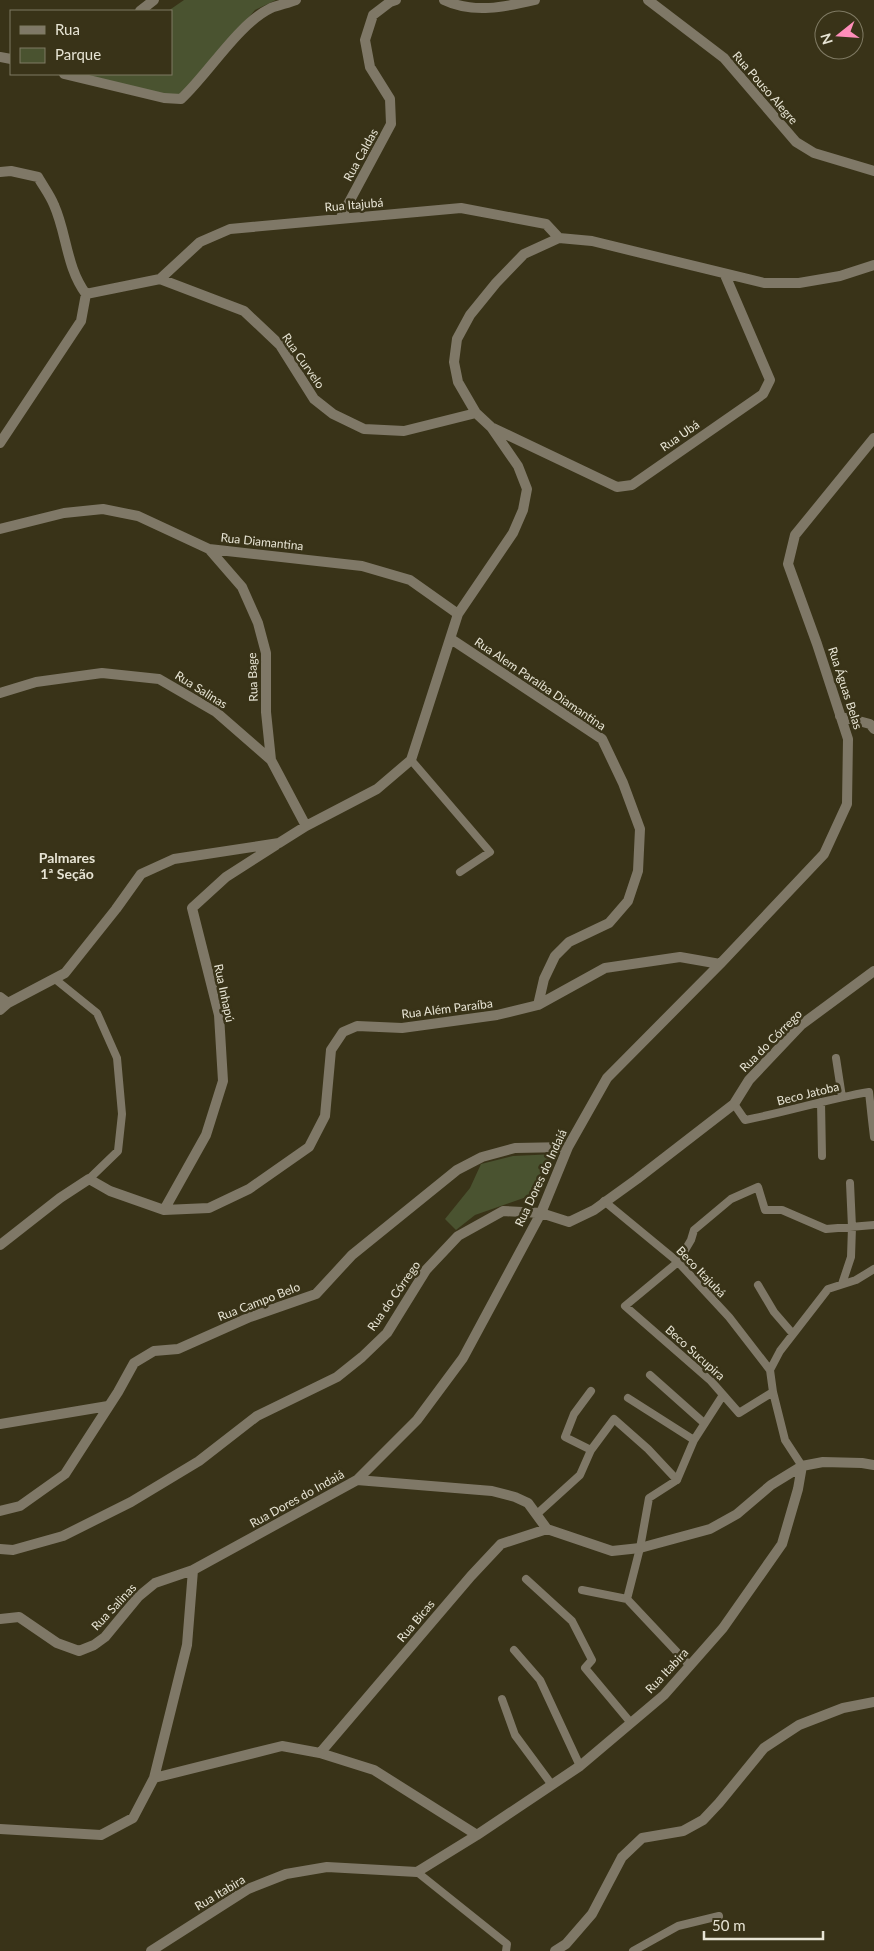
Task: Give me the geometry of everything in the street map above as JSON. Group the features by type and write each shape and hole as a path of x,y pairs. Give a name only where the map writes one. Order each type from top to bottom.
{"street":[{"path":"141,10 154,0"},
{"path":"68,75 164,98 181,99 194,87 249,22 270,8 296,0"},
{"name":"Rua Caldas","path":"340,219 391,124 390,99 370,67 365,40 374,14 390,2 396,0"},
{"path":"444,0 456,5 484,9 535,0"},
{"name":"Rua Pouso Alegre","path":"648,0 724,58 796,142 814,153 874,170"},
{"path":"0,172 11,171 38,177 54,205 72,268 86,294 81,321 0,443"},
{"name":"Rua Itajubá","path":"160,279 200,242 230,228 460,208 546,224 559,238"},
{"path":"0,1010 4,1000 65,973 141,874 174,859 280,843 306,826 377,789 411,760 458,614 513,533 523,510 527,489 518,466 492,427 476,413 458,382 454,362 457,338 470,315 496,283 524,254 559,238 592,241 764,283 799,283 840,276 874,265"},
{"name":"Rua Ubá","path":"492,427 617,487 632,485 763,394 770,380 725,275"},
{"path":"86,294 160,279"},
{"name":"Rua Curvelo","path":"160,279 244,311 280,345 314,399 333,414 364,429 404,431 476,413"},
{"name":"Rua Águas Belas","path":"720,964 824,854 846,804 848,739 788,564 794,535 874,438"},
{"name":"Rua Diamantina","path":"0,529 64,514 103,508 138,516 209,548 362,566 410,580 458,614"},
{"name":"Rua Bage","path":"209,548 242,588 258,623 266,653 266,712 272,760"},
{"name":"Rua Alem Paraíba Diamantina","path":"451,639 602,738 623,784 640,829 638,871 628,901 609,923 568,942 555,956 544,979 538,1005"},
{"name":"Rua Salinas","path":"0,693 36,682 102,673 160,679 216,712 272,760 306,826"},
{"path":"840,716 870,724 874,729"},
{"name":"Rua Inhapú","path":"164,1210 206,1135 223,1081 219,1015 192,908 226,877 280,843"},
{"name":"Rua Além Paraíba","path":"89,1180 110,1191 164,1210 209,1208 249,1189 309,1147 325,1116 331,1050 343,1032 357,1026 402,1028 497,1015 538,1005 605,968 680,957 720,964"},
{"name":"Rua Dores do Indaiá","path":"194,1570 357,1480 417,1420 463,1358 541,1213 568,1147 607,1078 720,964"},
{"name":"Rua do Córrego","path":"0,1549 13,1550 62,1536 130,1502 199,1461 257,1416 337,1377 362,1357 386,1333 426,1270 458,1236 503,1211 541,1213 570,1222 594,1210 734,1104 749,1080 801,1025 874,971"},
{"name":"Rua Campo Belo","path":"108,1406 134,1363 154,1351 178,1349 250,1317 316,1294 352,1255 456,1170 482,1157 515,1148 568,1147"},
{"path":"0,1245 60,1198 89,1180"},
{"path":"0,1424 108,1406"},
{"path":"0,1511 20,1506 65,1474 108,1406"},
{"path":"357,1480 492,1491 515,1497 528,1503 547,1529 612,1551 640,1548 710,1529 738,1514 771,1486 802,1466 822,1462 874,1465"},
{"name":"Rua Itabira","path":"151,1951 248,1889 286,1874 327,1867 417,1872 477,1835 580,1766 664,1695 723,1628 782,1544 798,1488 802,1466"},
{"name":"Rua Bicas","path":"320,1753 458,1591 501,1544 547,1529"},
{"path":"0,1829 101,1835 133,1818 154,1778 187,1645 194,1570"},
{"name":"Rua Salinas","path":"0,1618 19,1617 57,1643 79,1650 94,1645 105,1637 138,1597 155,1583 194,1570"},
{"path":"555,1951 566,1944 592,1914 622,1857 642,1838 683,1831 703,1820 764,1748 799,1725 843,1708 874,1702"},
{"path":"154,1778 282,1746 320,1753 374,1770 477,1835"}],"lane":[{"path":"411,760 490,852 460,872"},
{"path":"55,979 96,1013 117,1058 122,1114 118,1151 89,1180"},
{"path":"836,1058 842,1097"},
{"name":"Beco Jatoba","path":"734,1104 745,1120 869,1092 873,1120"},
{"path":"821,1102 822,1156"},
{"path":"873,1120 874,1138"},
{"path":"842,1284 851,1257 850,1183"},
{"path":"678,1262 691,1240 694,1230 730,1199 758,1187 766,1210 782,1210 826,1229 874,1226"},
{"name":"Beco Itajubá","path":"604,1201 678,1262 729,1317 770,1370"},
{"name":"Beco Sucupira","path":"678,1262 625,1306 711,1381 739,1413 773,1392"},
{"path":"802,1466 785,1440 773,1392 770,1370 780,1351 828,1289 856,1280 874,1270"},
{"path":"758,1285 774,1312 793,1334"},
{"path":"650,1375 704,1423"},
{"path":"591,1391 574,1414 565,1437 591,1450"},
{"path":"627,1599 640,1548 649,1498 676,1480 694,1440 723,1395"},
{"path":"628,1398 694,1440"},
{"path":"537,1514 580,1475 591,1450 614,1419 648,1449 676,1480"},
{"path":"526,1579 572,1621 592,1660 585,1668 631,1723"},
{"path":"582,1590 627,1599 690,1666"},
{"path":"514,1650 540,1680 580,1766"},
{"path":"502,1699 515,1735 552,1785"},
{"path":"417,1872 507,1944 506,1951"},
{"path":"632,1951 678,1926 719,1916"}],"green space":[{"path":"184,0 276,0 255,10 180,97 74,75 172,75 172,10 169,10"},
{"path":"556,1154 535,1194 475,1215 456,1230 445,1219 470,1188 481,1164 513,1156"}],"district":[{"name":"Palmares 1ª Seção","path":"67,866"}]}
